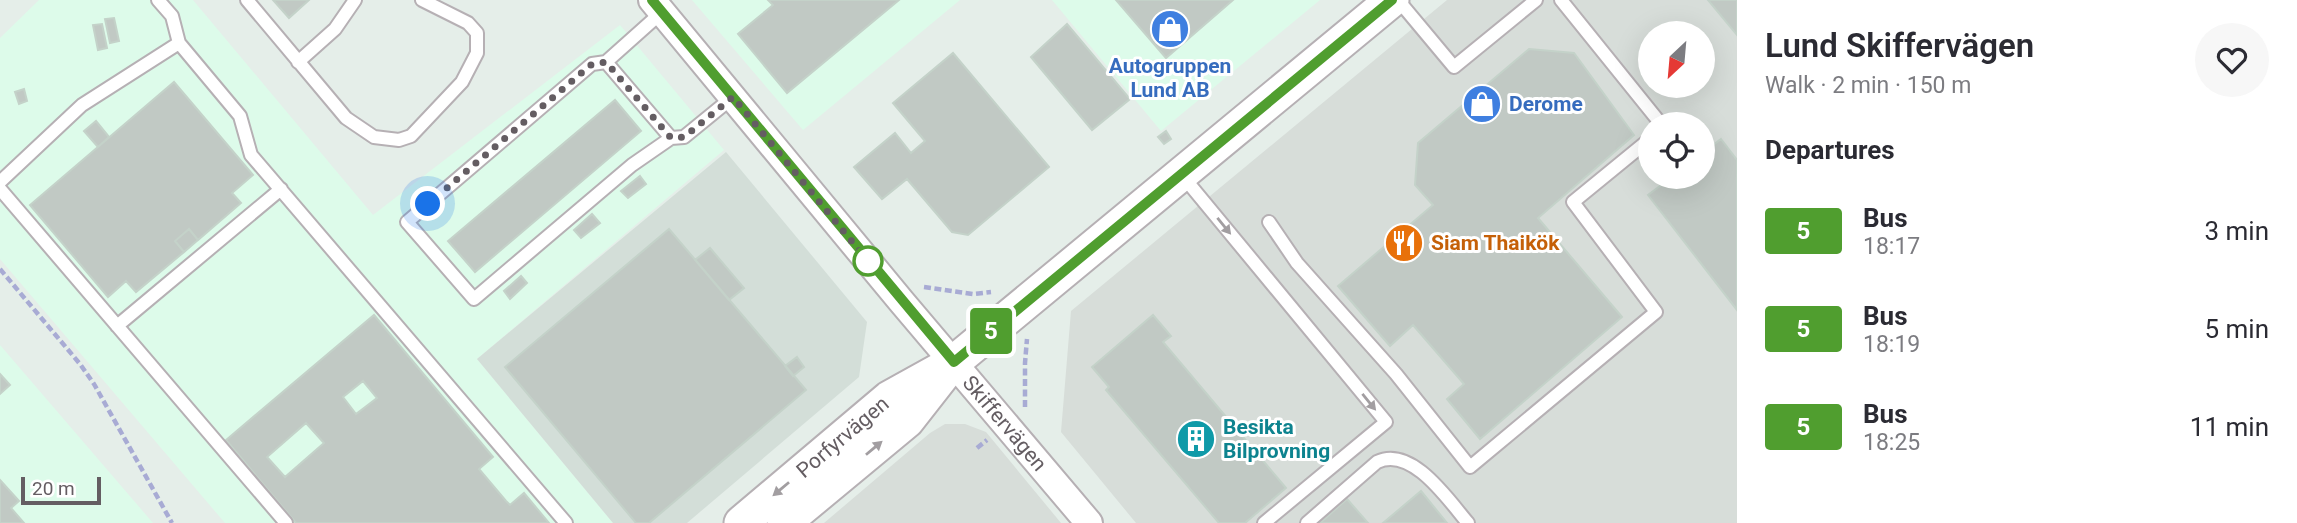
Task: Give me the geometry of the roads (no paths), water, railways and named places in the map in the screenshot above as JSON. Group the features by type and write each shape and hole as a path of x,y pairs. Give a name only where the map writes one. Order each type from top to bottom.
{"street":[{"name":"Porfyrvägen","path":"741,523 889,398 1021,325 1181,174 1392,0"},
{"name":"Skiffervägen","path":"657,6 1089,523"},
{"name":"Porfyrvägen","path":"784,523 907,421 954,362"}],"lane":[{"path":"158,0 172,16 179,43 240,116 251,155 566,523"},
{"path":"247,0 346,118 374,137 399,140 411,136 462,82 477,53 477,33 468,23 422,0"},
{"path":"298,62 335,29 355,0"},
{"path":"1398,0 1454,67 1536,0"},
{"path":"1561,0 1651,112"},
{"path":"657,6 606,62 592,64 407,222 474,299 632,165 671,138 684,137 733,97"},
{"path":"0,182 82,105 179,43"},
{"path":"606,62 671,138"},
{"path":"1269,222 1297,263 1396,374 1470,467 1656,312 1573,202 1638,149"},
{"path":"1181,174 1385,422 1264,523"},
{"path":"0,189 285,523"},
{"path":"117,326 281,189"},
{"path":"1307,523 1377,462 1386,458 1405,463 1426,474 1468,523"}],"place":[{"name":"Autogruppen Lund AB","path":"1170,29"},
{"name":"Derome","path":"1482,104"},
{"name":"Siam Thaikök","path":"1404,243"},
{"name":"Besikta Bilprovning","path":"1196,439"}]}
